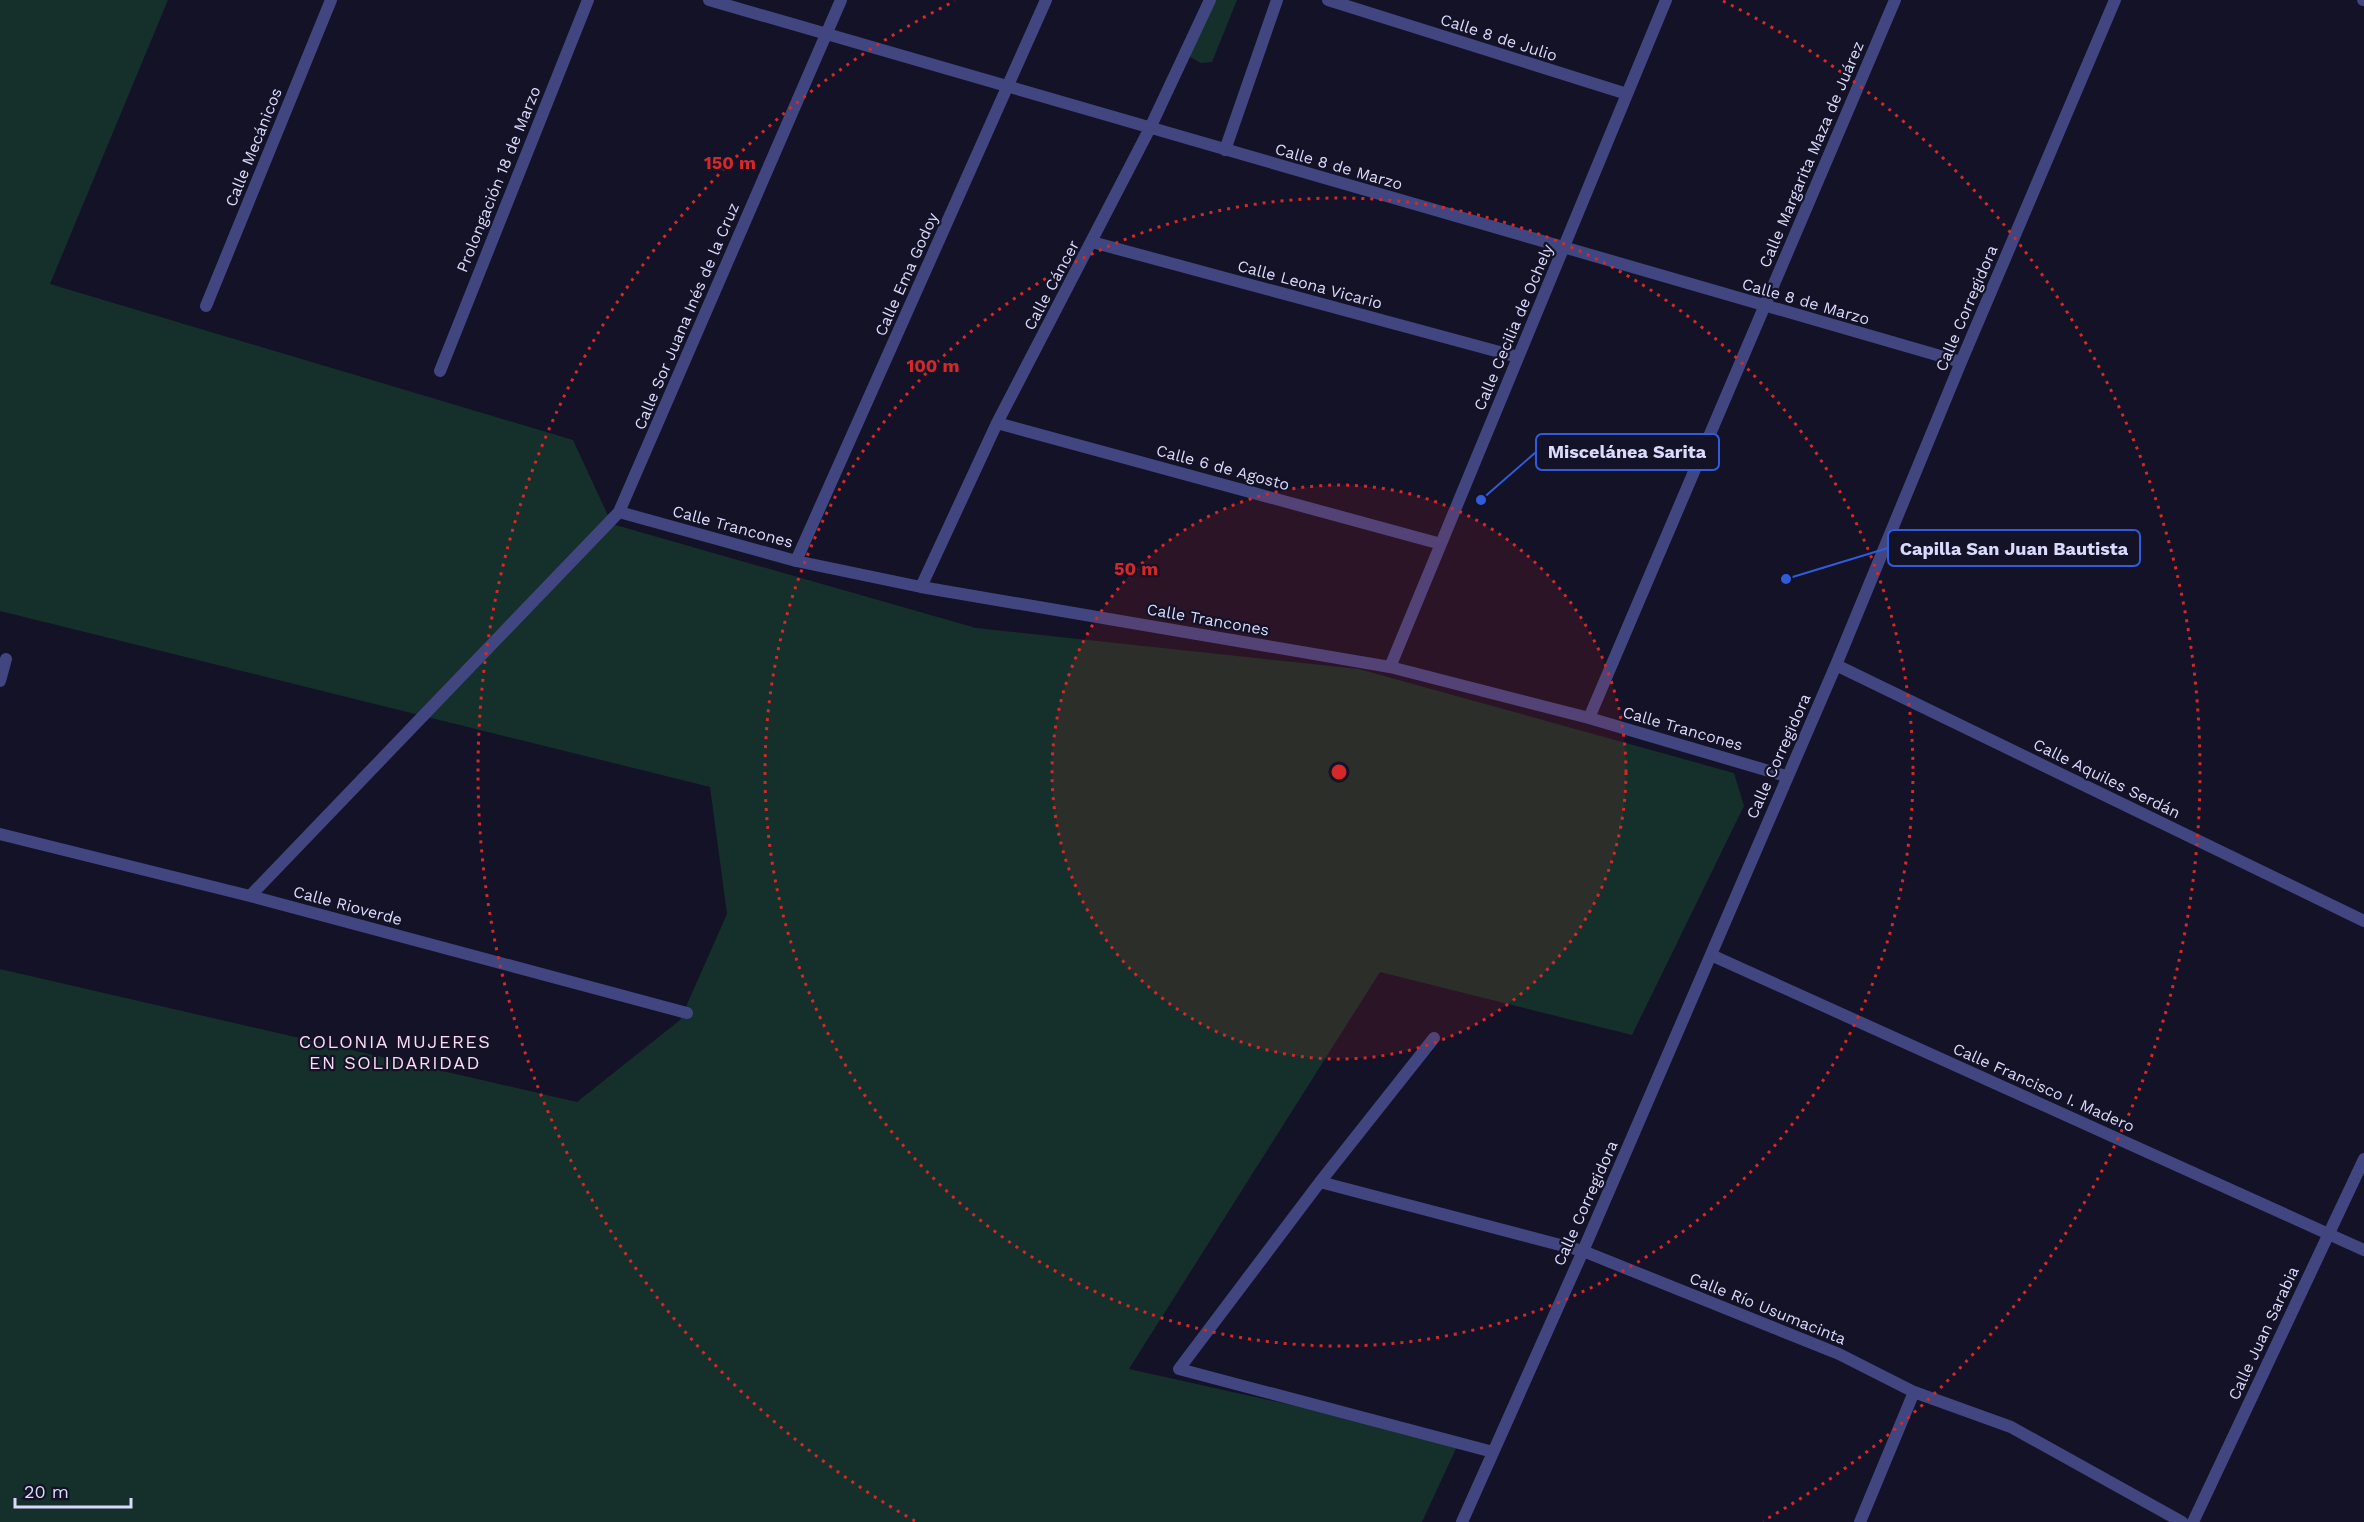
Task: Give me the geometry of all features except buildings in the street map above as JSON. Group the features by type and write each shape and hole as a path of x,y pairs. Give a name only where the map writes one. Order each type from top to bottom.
{"street":[{"name":"Calle Mecánicos","path":"206,306 331,0"},
{"name":"Prolongación 18 de Marzo","path":"440,371 588,0"},
{"name":"Calle 8 de Marzo","path":"709,0 1563,249 1961,362"},
{"name":"Calle Sor Juana Inés de la Cruz","path":"619,512 841,0"},
{"name":"Calle Ema Godoy","path":"796,561 1046,0"},
{"name":"Calle Cáncer","path":"921,586 997,423 1150,128 1210,0"},
{"path":"1225,150 1277,0"},
{"name":"Calle 8 de Julio","path":"1328,0 1627,94"},
{"name":"Calle Cecilia de Ochely","path":"1390,668 1666,0"},
{"name":"Calle Margarita Maza de Juárez","path":"1589,718 1895,0"},
{"name":"Calle Corregidora","path":"1462,1522 1583,1251 1786,776 1836,665 1961,362 2115,0"},
{"name":"Calle Leona Vicario","path":"1092,242 1518,357"},
{"name":"Calle 6 de Agosto","path":"997,423 1441,544"},
{"path":"250,896 619,512"},
{"name":"Calle Trancones","path":"619,512 796,561 921,586 1390,668 1589,718 1786,776"},
{"path":"0,681 6,659"},
{"name":"Calle Aquiles Serdán","path":"1836,665 2364,921"},
{"name":"Calle Rioverde","path":"0,834 250,896 687,1012"},
{"name":"Calle Francisco I. Madero","path":"1711,955 2364,1251"},
{"path":"1434,1038 1320,1182 1179,1369 1493,1452"},
{"name":"Calle Juan Sarabia","path":"2193,1522 2364,1159"},
{"name":"Calle Río Usumacinta","path":"1320,1182 1583,1251 1839,1354 1914,1392 2011,1427 2182,1522"},
{"path":"1860,1522 1914,1392"}],"green space":[{"path":"0,0 168,0 50,284 573,440 612,524 976,628 1359,669 1734,773 1744,806 1632,1035 1380,972 1129,1369 1459,1442 1422,1522 0,1522 0,969 577,1102 680,1020 727,914 710,787 0,611"},
{"path":"1209,0 1237,0 1212,62 1201,63 1190,57 1188,49"}],"place":[{"name":"Miscelánea Sarita","path":"1481,500"},
{"name":"Capilla San Juan Bautista","path":"1786,579"}],"district":[{"name":"COLONIA MUJERES EN SOLIDARIDAD","path":"395,1052"}]}
